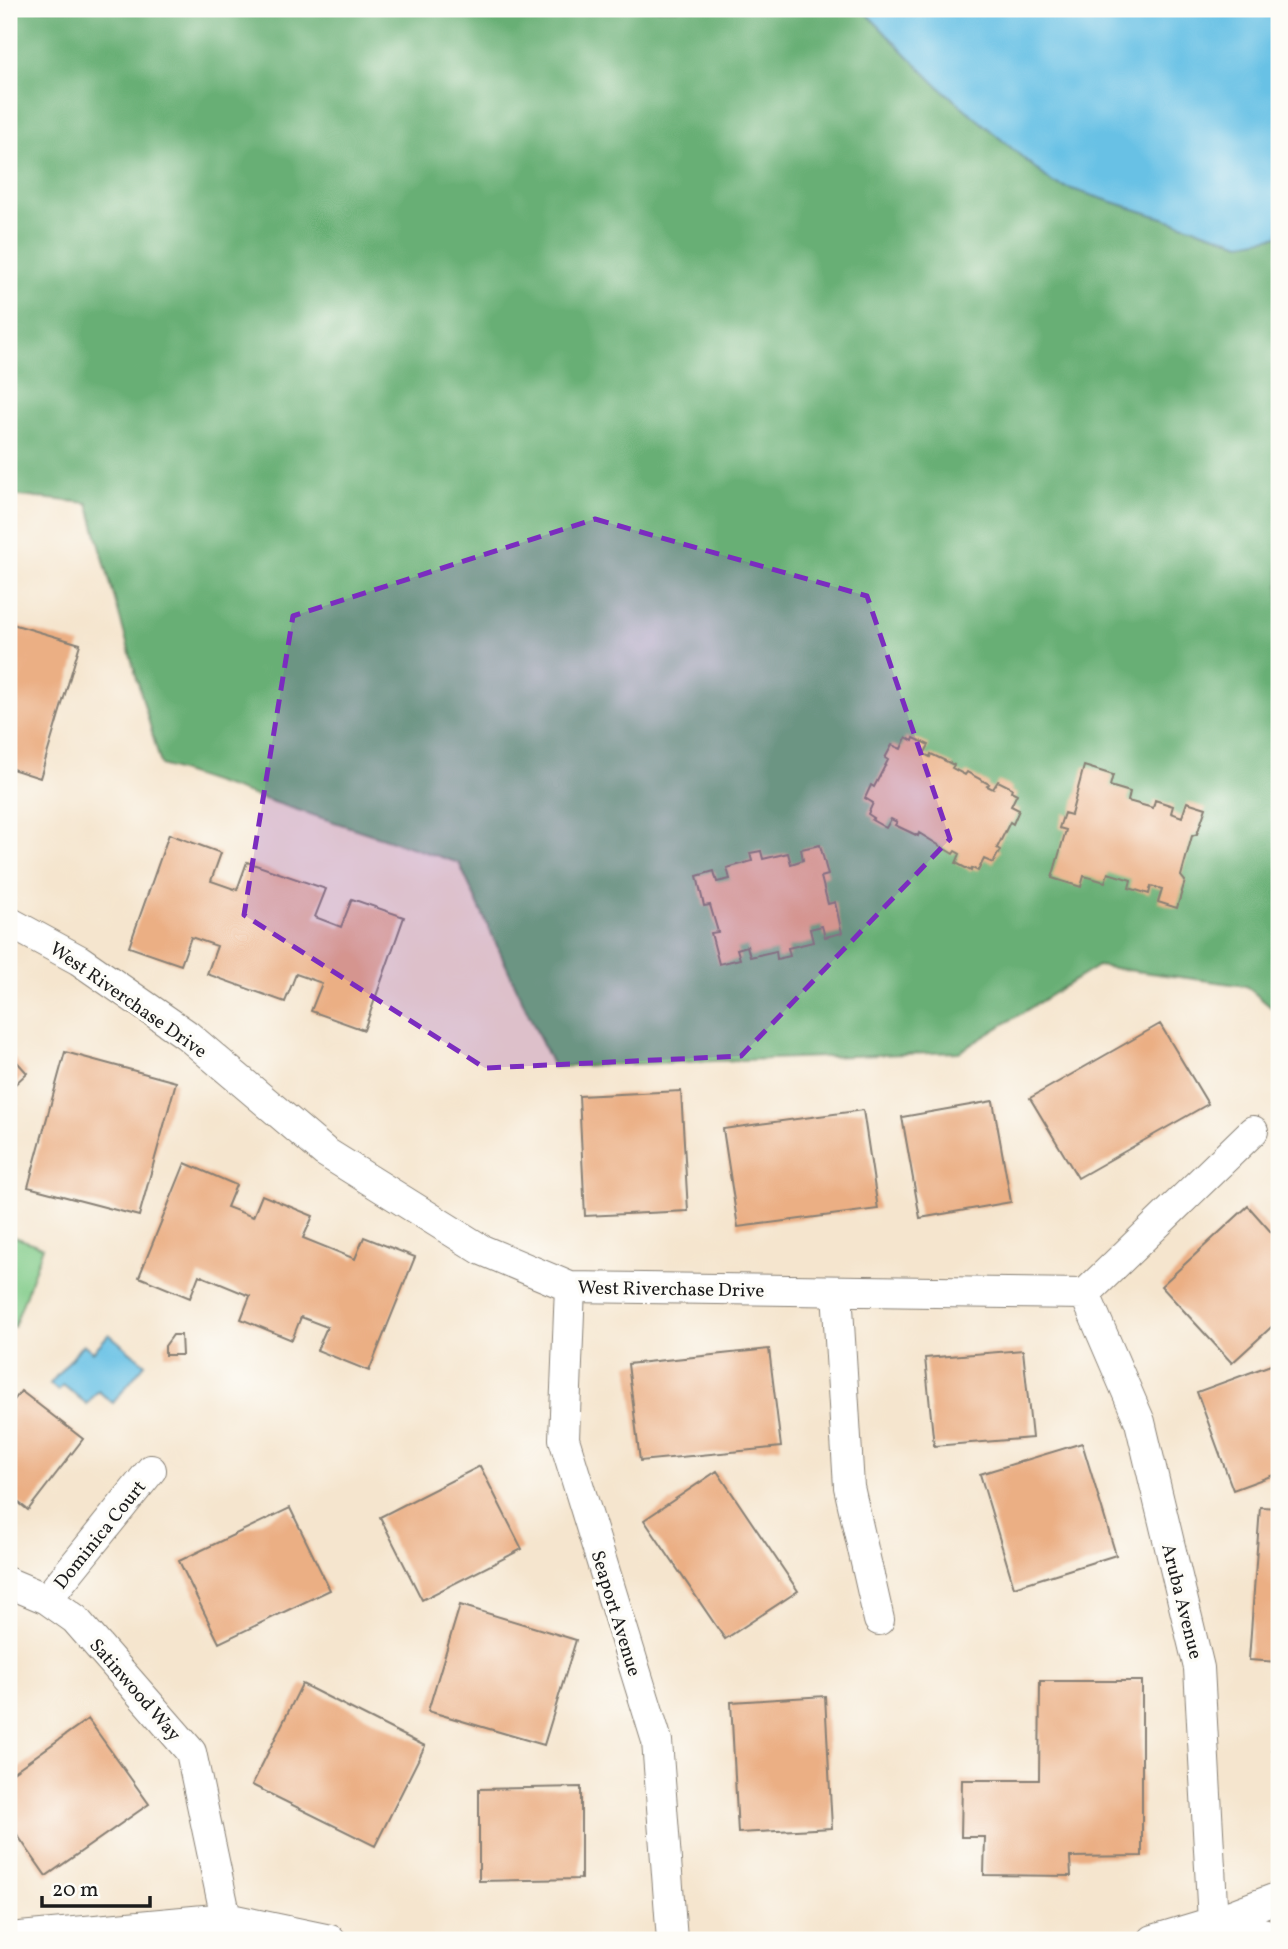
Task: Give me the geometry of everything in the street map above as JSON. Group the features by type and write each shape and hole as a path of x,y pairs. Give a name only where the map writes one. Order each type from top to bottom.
{"street":[{"name":"West Riverchase Drive","path":"9,922 79,960 187,1035 325,1152 482,1250 570,1287 1085,1294"},
{"path":"1085,1294 1253,1131"},
{"name":"Seaport Avenue","path":"570,1287 564,1439 657,1741 672,1940"},
{"path":"837,1291 849,1487 879,1620"},
{"name":"Aruba Avenue","path":"1085,1294 1140,1422 1199,1668 1213,1922"},
{"name":"Dominica Court","path":"47,1599 151,1469"},
{"name":"Satinwood Way","path":"9,1583 47,1599 75,1619 191,1752 226,1918"},
{"path":"1153,1940 1213,1922 1279,1897"},
{"path":"9,1938 226,1918 330,1940"},
{"path":"1213,1922 1279,1937"}],"highlighted area":[{"path":"595,519 867,596 950,839 741,1056 485,1068 244,915 293,616"}],"green space":[{"path":"9,9 862,9 937,85 1053,183 1241,243 1279,236 1279,1014 1246,986 1098,966 959,1052 553,1067 459,863 161,765 88,503 9,495"},
{"path":"9,1235 43,1247 14,1327 9,1326"}],"water":[{"path":"862,9 1279,9 1279,236 1242,243 1053,183 937,85"},
{"path":"109,1334 145,1364 113,1403 98,1391 87,1404 63,1385 58,1391 50,1384 83,1344 93,1352"}],"building":[{"path":"9,623 80,644 40,778 9,768"},
{"path":"906,737 929,745 924,754 930,757 931,754 954,765 952,768 965,775 967,772 993,789 998,781 1012,788 1011,791 1017,794 1011,806 1019,810 997,848 1000,850 993,863 984,859 978,871 972,868 971,871 956,863 960,854 955,851 953,854 919,833 918,836 895,825 897,822 891,819 886,828 872,820 874,818 868,814 873,803 865,798 888,760 885,758 892,745 901,749"},
{"path":"1084,766 1113,775 1110,786 1130,792 1128,801 1153,808 1155,800 1173,806 1171,813 1182,817 1187,802 1206,808 1197,834 1192,836 1181,876 1185,881 1177,908 1158,902 1162,889 1151,886 1149,894 1129,888 1131,880 1108,873 1105,882 1084,876 1081,887 1052,878 1066,830 1059,828 1064,813 1071,815"},
{"path":"169,834 221,853 211,881 237,890 247,862 326,889 315,917 341,927 352,899 404,917 364,1030 311,1011 322,983 296,974 285,1002 207,974 217,946 191,937 181,965 129,947"},
{"path":"820,845 828,875 821,877 828,904 835,902 842,933 825,937 822,926 810,929 813,942 788,948 790,956 777,959 776,951 750,957 747,946 737,949 740,959 719,964 711,933 718,932 710,905 704,906 697,876 714,871 717,882 730,879 727,868 752,861 750,853 761,851 763,859 788,853 791,864 803,860 801,849"},
{"path":"1160,1024 1208,1104 1078,1178 1030,1098"},
{"path":"65,1052 176,1082 139,1216 28,1187"},
{"path":"9,1053 27,1073 9,1090"},
{"path":"681,1091 688,1211 585,1216 579,1096"},
{"path":"993,1101 1011,1202 920,1218 902,1117"},
{"path":"863,1110 878,1209 738,1227 723,1129"},
{"path":"185,1163 236,1185 227,1207 253,1217 262,1195 313,1216 303,1238 355,1259 364,1237 415,1257 369,1371 317,1350 327,1327 301,1317 292,1340 241,1319 250,1296 199,1275 190,1298 139,1277"},
{"path":"1248,1206 1279,1241 1279,1320 1232,1363 1161,1286"},
{"path":"173,1335 181,1335 182,1355 165,1355 165,1346"},
{"path":"769,1349 781,1447 640,1461 628,1364"},
{"path":"1023,1350 1032,1438 934,1446 925,1358"},
{"path":"1279,1362 1279,1473 1233,1490 1197,1392"},
{"path":"21,1391 83,1439 28,1510 9,1495 9,1407"},
{"path":"1082,1443 1116,1555 1014,1587 980,1474"},
{"path":"480,1466 522,1549 422,1600 380,1517"},
{"path":"717,1471 798,1591 725,1639 644,1520"},
{"path":"1260,1507 1279,1508 1279,1662 1249,1660"},
{"path":"290,1508 330,1590 219,1643 179,1561"},
{"path":"460,1605 576,1640 544,1745 428,1711"},
{"path":"1040,1681 1142,1681 1142,1856 1070,1857 1071,1876 984,1875 985,1837 961,1837 962,1780 1039,1780"},
{"path":"302,1684 425,1746 375,1846 252,1785"},
{"path":"825,1696 832,1828 738,1833 731,1702"},
{"path":"88,1719 149,1804 46,1876 9,1823 9,1775"},
{"path":"1279,1746 1279,1772 1278,1772 1272,1748"},
{"path":"581,1787 581,1879 479,1881 479,1789"}]}
